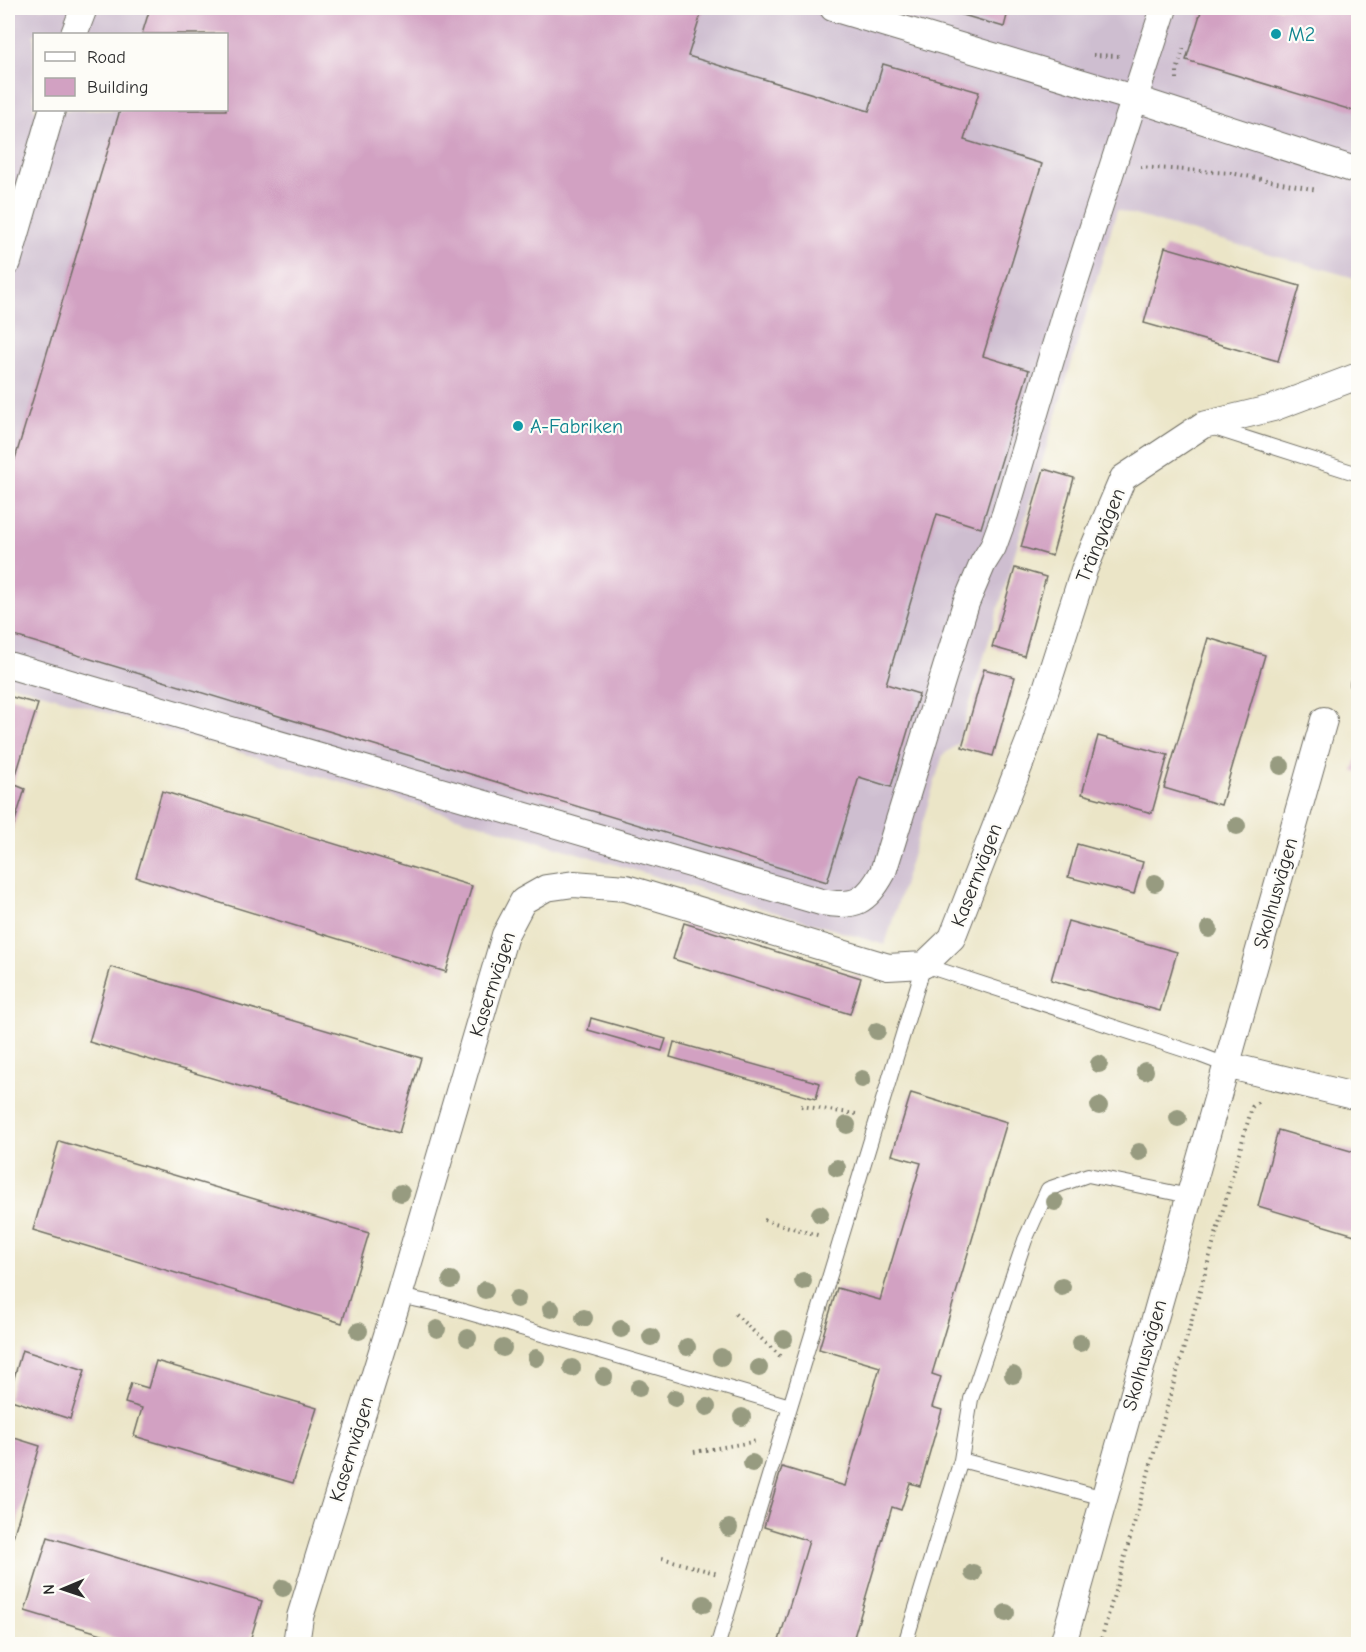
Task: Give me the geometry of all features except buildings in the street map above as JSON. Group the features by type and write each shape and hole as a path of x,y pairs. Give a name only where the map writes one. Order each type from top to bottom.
{"street":[{"path":"74,33 84,8"},
{"path":"833,8 1133,98 1359,171"},
{"path":"8,665 820,902 848,904 862,900 873,890 883,872 966,603 983,563 993,547 1005,514 1064,316 1164,8"},
{"path":"8,262 52,111"},
{"name":"Trängvägen","path":"1031,736 1084,570 1123,478 1203,425 1273,408 1359,376"},
{"name":"Skolhusvägen","path":"1063,1644 1324,720"},
{"name":"Kasernvägen","path":"296,1644 300,1617 399,1296 505,935 523,901 546,888 574,884 626,888 888,967 924,965 951,938 1031,736"},
{"path":"1226,1065 1359,1097"}],"lane":[{"path":"1203,425 1359,474"},
{"path":"717,1644 924,965 1197,1053 1226,1065"},
{"path":"905,1644 961,1460 971,1399 1025,1240 1048,1189 1088,1174 1189,1196"},
{"path":"399,1296 442,1305 790,1406"},
{"path":"961,1460 1104,1498"}],"path":[{"path":"1177,71 1177,79"},
{"path":"1129,167 1231,172 1320,190"},
{"path":"1100,1644 1252,1107 1260,1100"},
{"path":"801,1106 878,1116"},
{"path":"764,1220 840,1242"},
{"path":"735,1314 799,1374"},
{"path":"694,1452 780,1437"},
{"path":"662,1558 737,1580"}],"shaded area":[{"name":"A-Fabriken","path":"8,8 1358,8 1358,279 1117,210 958,744 943,755 885,945 8,683"}],"place":[{"name":"M2","path":"1276,34"},
{"name":"A-Fabriken","path":"518,426"}]}
